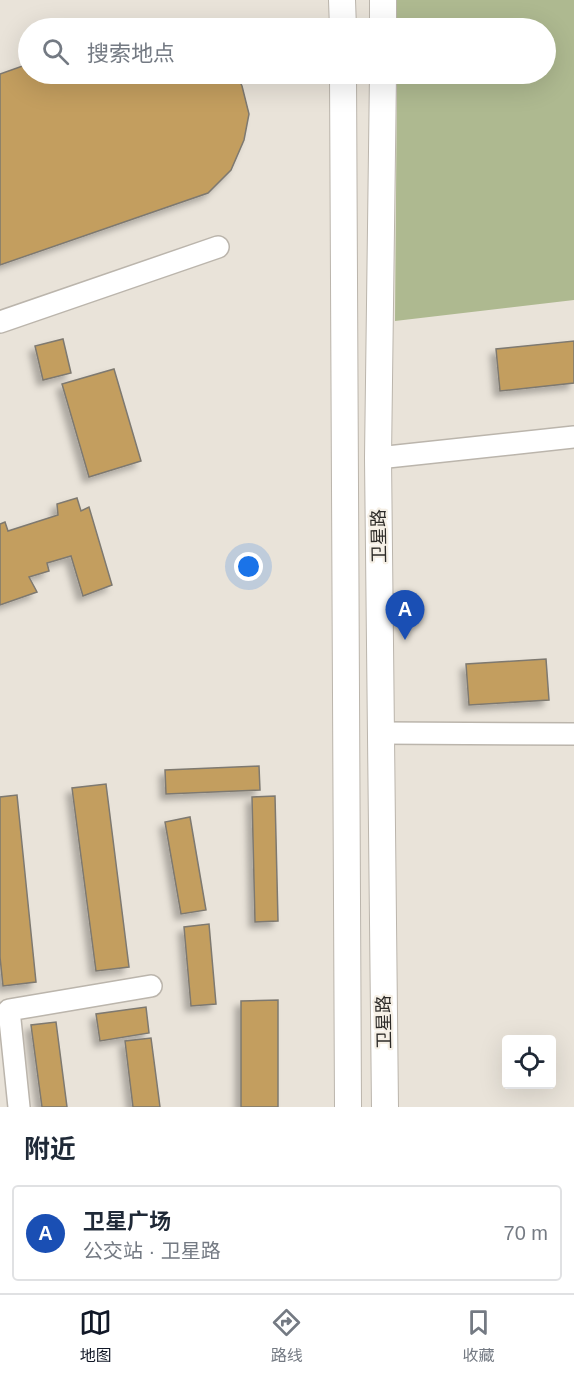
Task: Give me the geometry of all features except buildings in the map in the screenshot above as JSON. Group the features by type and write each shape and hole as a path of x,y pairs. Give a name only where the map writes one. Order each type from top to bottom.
{"main road":[{"path":"342,0 343,18"},
{"path":"383,18 384,0"},
{"name":"卫星路","path":"343,84 348,1107"},
{"name":"卫星路","path":"383,84 378,458 385,1107"}],"street":[{"path":"0,322 218,247"},
{"path":"378,458 574,437"},
{"path":"381,734 574,734"},
{"path":"19,1107 8,1074 9,1010 151,987"}],"green space":[{"path":"397,0 574,0 574,300 395,321 397,84 556,84 556,18 397,18"}],"place":[{"name":"卫星广场","path":"405,640"}]}
